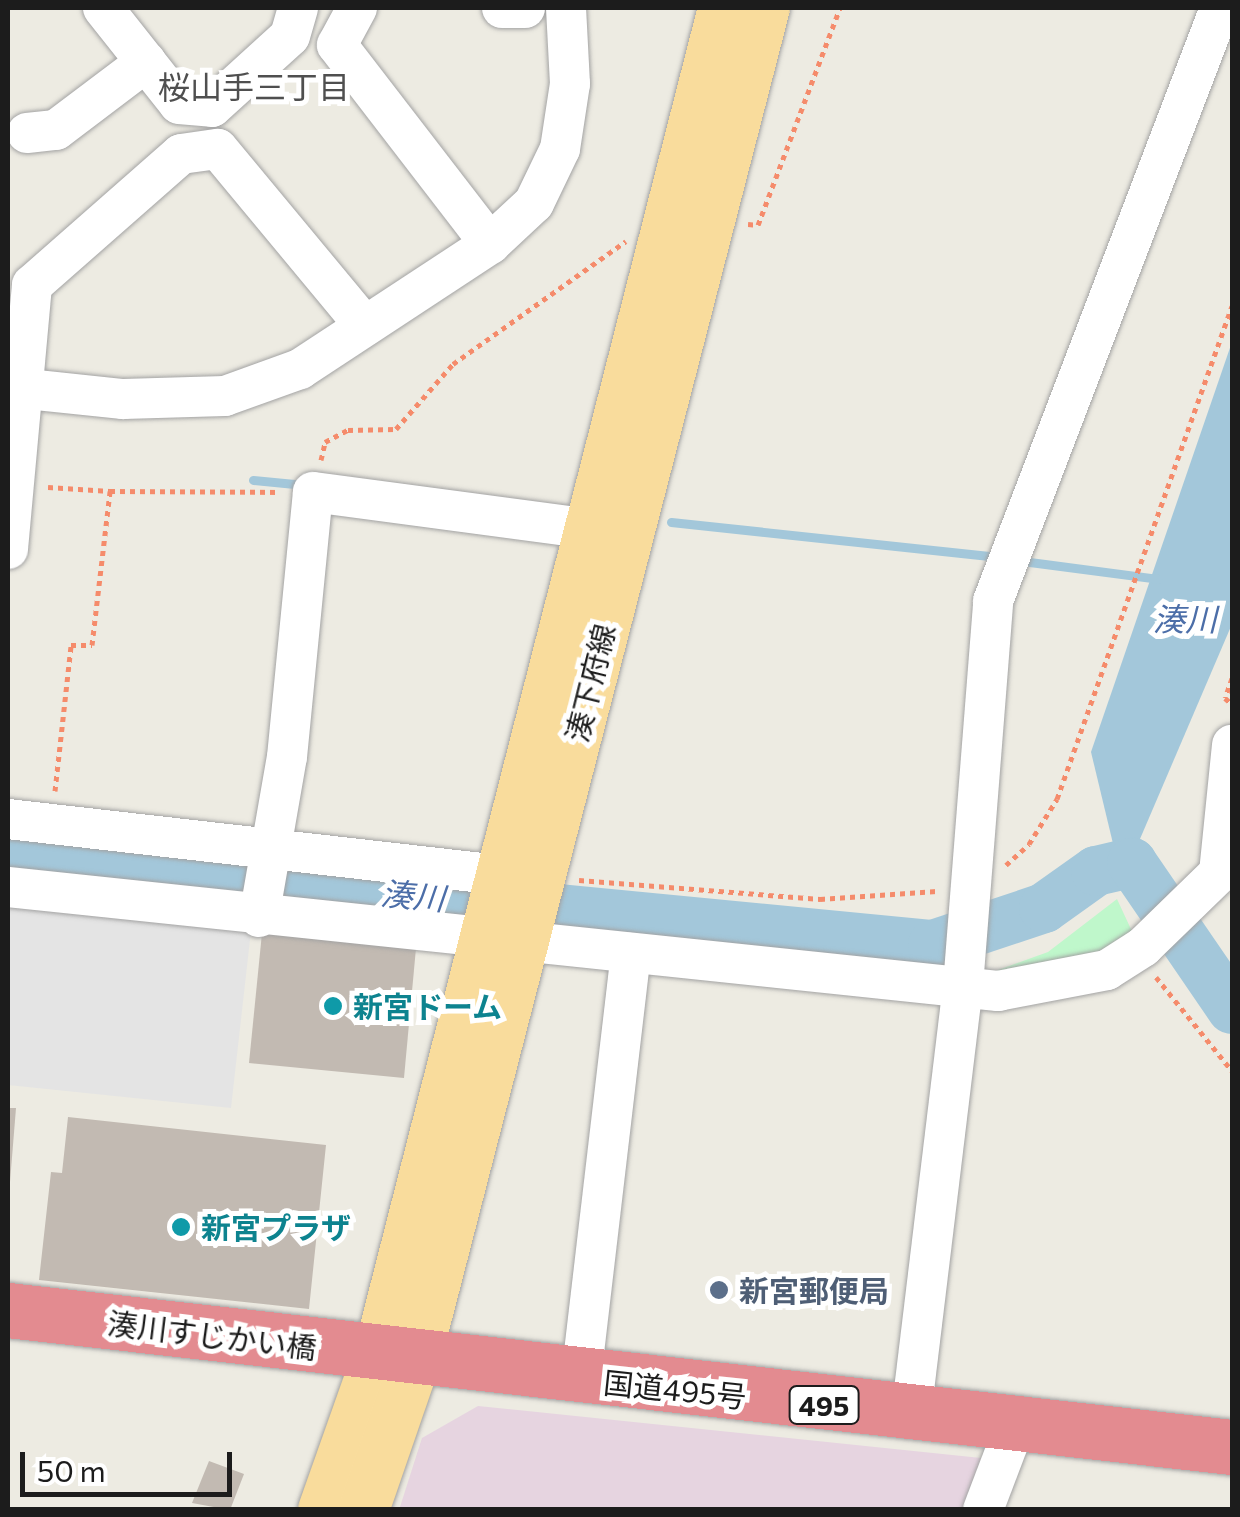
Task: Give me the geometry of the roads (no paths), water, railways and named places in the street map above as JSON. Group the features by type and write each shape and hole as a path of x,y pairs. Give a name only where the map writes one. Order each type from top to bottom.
{"highway":[{"name":"湊川すじかい橋","path":"8,1310 397,1357"},
{"name":"国道495号","path":"397,1357 1232,1447"}],"main road":[{"name":"湊下府線","path":"521,876 591,529 723,8"},
{"name":"湊下府線","path":"397,1357 503,941 708,222 764,8"},
{"path":"324,1510 397,1357"},
{"path":"364,1510 397,1357"}],"street":[{"path":"103,8 179,104 212,107 290,36 298,8"},
{"path":"357,8 337,45 490,244"},
{"path":"502,8 525,8"},
{"path":"14,388 123,400 226,396 300,369 490,244 534,204 560,148 570,84 566,8"},
{"path":"911,1415 963,978 993,600 1220,8"},
{"path":"27,133 56,130 146,62"},
{"path":"8,549 14,388 32,286 181,154 218,149 364,326"},
{"path":"259,917 287,757 312,492 591,529"},
{"path":"8,888 503,941 963,978 998,990 1065,983 1107,970 1140,948 1218,873 1232,745"},
{"path":"8,820 521,876"},
{"path":"581,1378 631,952"},
{"path":"984,1510 1016,1424"}],"water":[{"name":"湊川","path":"1232,342 1232,624 1122,881 1091,752"}],"waterway":[{"path":"253,480 305,485"},
{"path":"671,522 996,557"},
{"path":"1022,561 1158,579"},
{"name":"湊川","path":"8,856 933,945 1044,908 1096,871 1132,863"},
{"path":"1132,863 1232,1009"}],"place":[{"name":"新宮ドーム","path":"333,1006"},
{"name":"新宮プラザ","path":"181,1227"},
{"name":"新宮郵便局","path":"719,1290"}],"district":[{"name":"桜山手三丁目","path":"254,86"}]}
